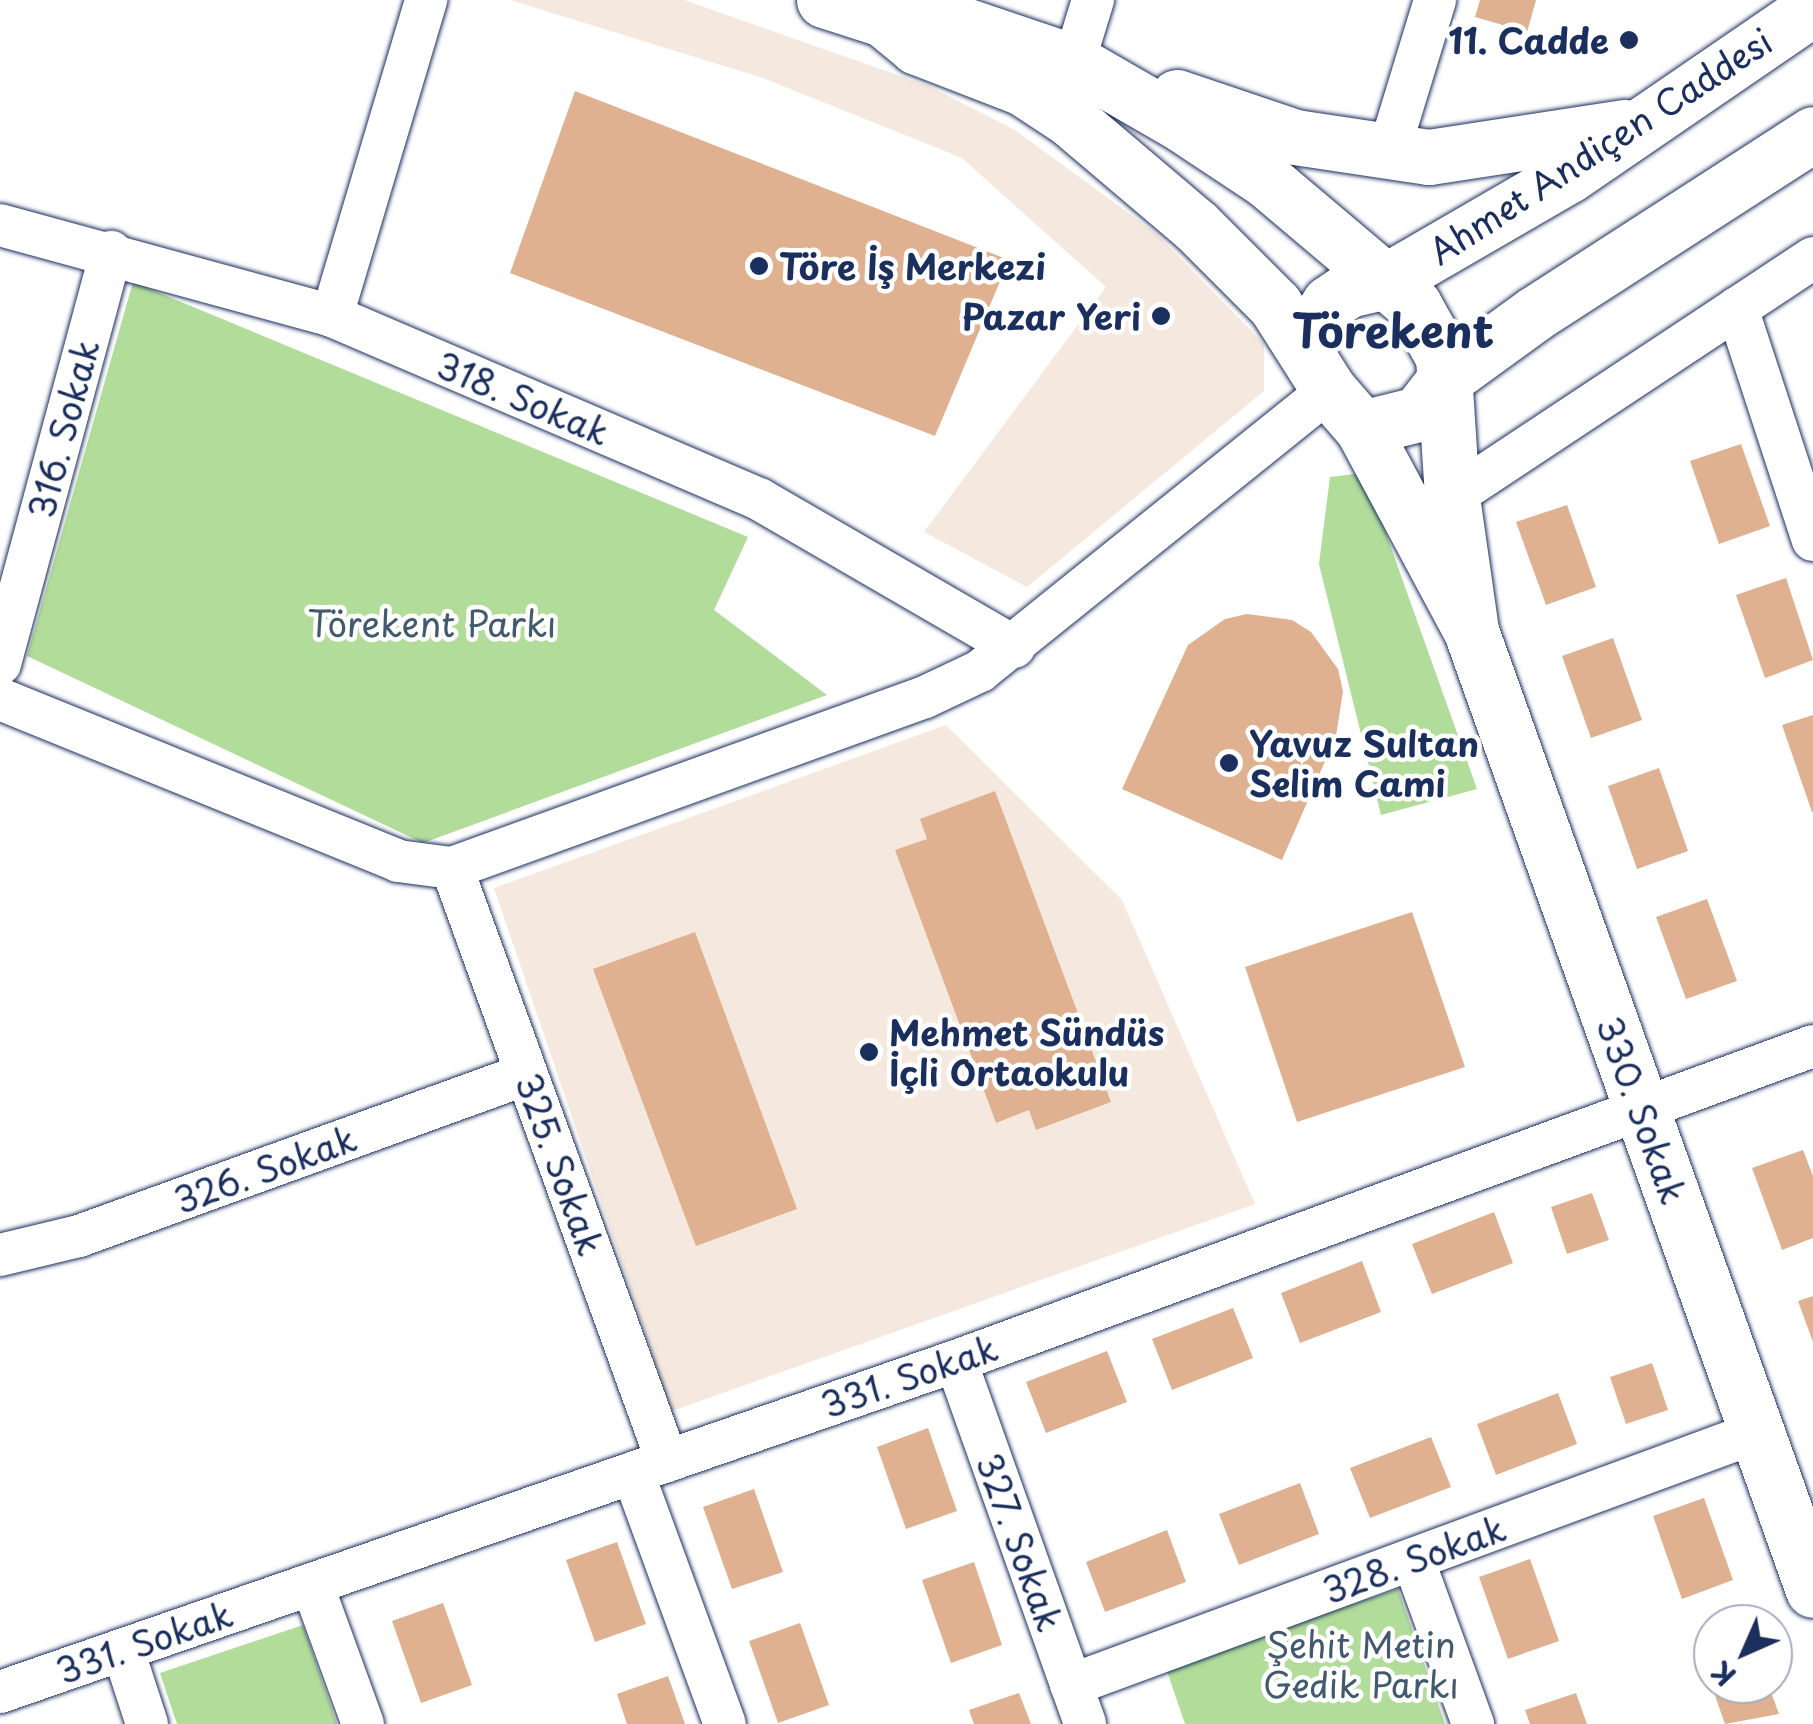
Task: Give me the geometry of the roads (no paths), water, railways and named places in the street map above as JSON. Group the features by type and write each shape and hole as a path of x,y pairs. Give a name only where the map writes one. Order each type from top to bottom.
{"main road":[{"name":"Ahmet Andiçen Caddesi","path":"824,0 883,18 917,47 1023,88 1084,130 1243,271 1303,344 1346,409"},
{"name":"Ahmet Andiçen Caddesi","path":"1386,282 1569,175 1809,6"},
{"name":"Ahmet Andiçen Caddesi","path":"883,18 926,12 1074,62 1266,180 1426,318 1446,378"},
{"path":"1074,62 1295,137 1388,154 1477,154 1638,125"},
{"path":"1346,409 1418,414 1446,378 1813,134"},
{"path":"1303,344 1328,303 1348,290 1386,282"},
{"name":"330. Sokak","path":"1446,378 1452,497 1471,630"},
{"name":"330. Sokak","path":"1346,409 1471,630 1813,1590"}],"street":[{"path":"332,316 426,0"},
{"path":"1074,62 1092,0"},
{"path":"1388,154 1434,0"},
{"name":"318. Sokak","path":"0,224 332,316 759,499 1014,648"},
{"name":"316. Sokak","path":"0,664 111,252"},
{"path":"1452,497 1813,258"},
{"path":"1737,308 1813,540"},
{"path":"0,699 398,861 452,868 925,696 1014,648 1346,409"},
{"name":"325. Sokak","path":"452,868 527,1074 650,1467 725,1724"},
{"name":"331. Sokak","path":"0,1692 956,1361 1813,1046"},
{"name":"326. Sokak","path":"0,1255 80,1236 527,1074"},
{"name":"327. Sokak","path":"956,1361 1078,1704"},
{"name":"328. Sokak","path":"1078,1704 1413,1559 1756,1432"},
{"path":"1413,1559 1473,1724"},
{"path":"312,1584 363,1724"},
{"path":"122,1650 147,1724"}],"place":[{"name":"11. Cadde","path":"1629,40"},
{"name":"Töre İş Merkezi","path":"759,266"},
{"name":"Pazar Yeri","path":"1161,316"},
{"name":"Yavuz Sultan Selim Cami","path":"1229,763"},
{"name":"Mehmet Sündüs İçli Ortaokulu","path":"869,1052"}],"district":[{"name":"Törekent","path":"1393,330"}],"park label":[{"name":"Törekent Parkı","path":"432,623"},
{"name":"Şehit Metin Gedik Parkı","path":"1361,1664"}]}
